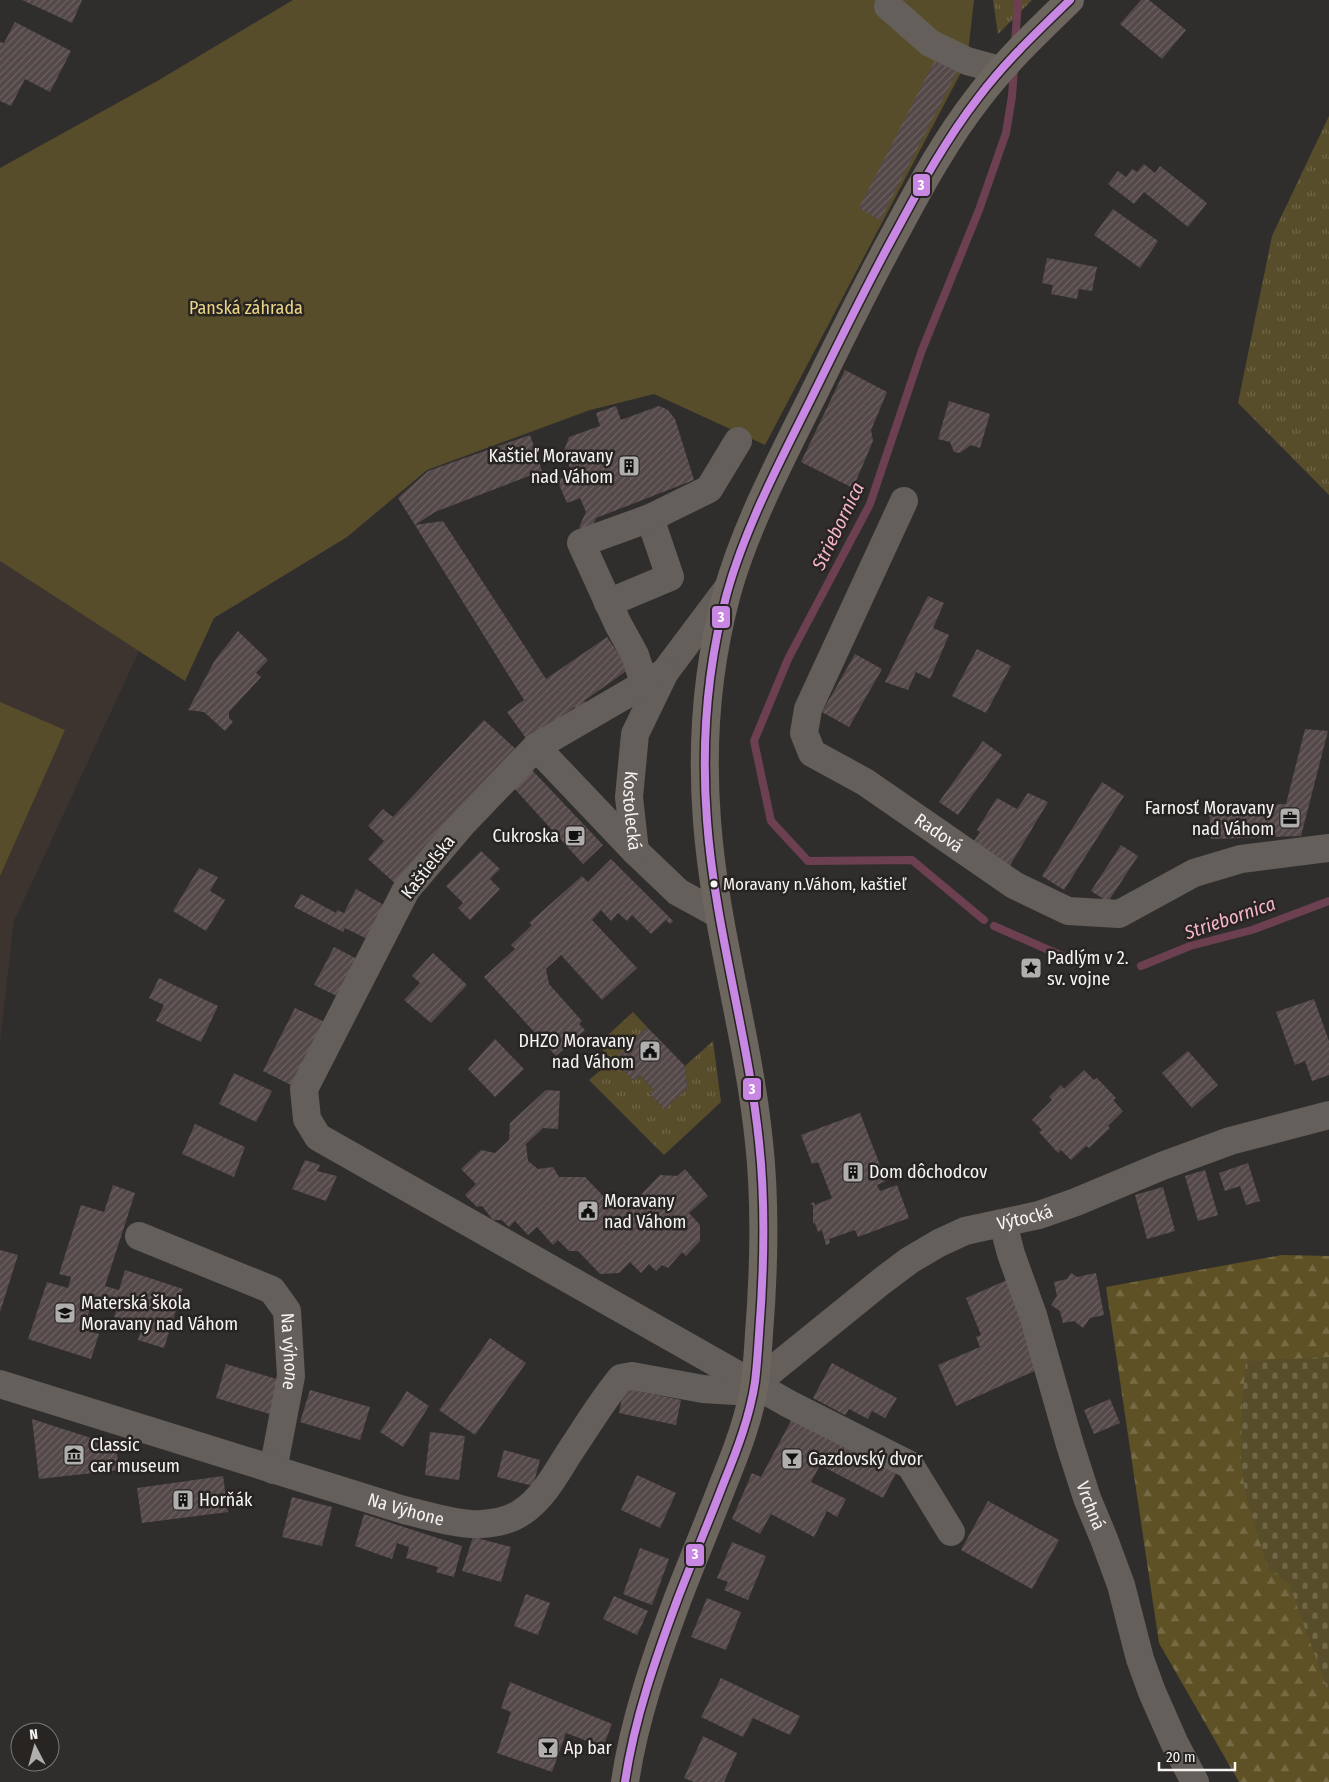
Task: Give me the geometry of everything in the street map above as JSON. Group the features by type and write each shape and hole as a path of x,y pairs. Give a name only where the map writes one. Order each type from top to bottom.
{"main road":[{"name":"Kostolecká","path":"624,1782 644,1699 677,1600 735,1456 755,1384 763,1270 763,1201 759,1142 750,1080 718,914 706,817 706,722 713,655 728,588 754,520 786,451 880,262 919,190 945,146 978,97 1000,70 1070,0"}],"street":[{"path":"888,6 930,43 967,61 1000,70"},
{"path":"655,678 634,655 581,543 650,518 710,489 738,441"},
{"name":"Radová","path":"904,501 808,710 804,733 812,753 865,782 1014,885 1068,911 1119,914 1194,873 1242,859 1329,848"},
{"path":"608,603 670,577 650,518"},
{"name":"Kostolecká","path":"718,914 678,892 635,850 629,797 635,734 655,678 728,588"},
{"name":"Kostolecká","path":"536,747 655,678"},
{"path":"536,747 635,850"},
{"name":"Kaštieľska","path":"536,747 464,822 406,890 304,1089 307,1118 318,1137 755,1384"},
{"name":"Výtocká","path":"755,1384 910,1260 939,1243 965,1231 1039,1215 1230,1141 1329,1115"},
{"name":"Vrchná","path":"1003,1223 1011,1254 1033,1315 1087,1498 1121,1585 1140,1659 1174,1742 1195,1782"},
{"name":"Na výhone","path":"139,1236 272,1290 287,1312 291,1376 273,1470"},
{"name":"Na Výhone","path":"0,1384 404,1510 465,1523 480,1524 501,1522 521,1513 536,1500 620,1378 632,1376 703,1389 735,1391 755,1384"},
{"path":"755,1384 789,1404 910,1465 951,1532"}],"shaded area":[{"path":"0,561 139,651 14,921 0,1041"}],"green space":[{"name":"Panská záhrada","path":"293,0 974,0 967,61 765,445 654,394 590,410 427,470 347,537 214,618 185,681 0,561 0,168 159,80"},
{"path":"993,0 1032,0 998,34"},
{"path":"1329,116 1329,495 1238,403 1272,236"},
{"path":"0,702 65,730 0,876"},
{"path":"633,1012 647,1027 613,1060 597,1045"},
{"path":"713,1041 721,1102 664,1155 589,1080 613,1060 634,1081 640,1075 654,1090 650,1094 665,1109 687,1088 685,1066"},
{"path":"1282,1255 1329,1256 1329,1782 1239,1782 1159,1643 1106,1287"},
{"path":"1329,1357 1329,1690 1289,1584 1268,1568 1245,1494 1241,1460 1242,1403 1246,1361"}],"building":[{"path":"22,0 82,0 72,23"},
{"path":"1141,0 1149,0 1186,30 1162,59 1120,24"},
{"path":"15,22 71,51 50,92 25,79 11,106 0,101 0,42 4,43"},
{"path":"939,52 961,65 880,220 859,208"},
{"path":"1144,164 1155,173 1160,166 1207,203 1188,227 1144,192 1134,204 1108,184 1118,171 1126,177 1132,169 1137,172"},
{"path":"1113,209 1158,241 1140,268 1094,235"},
{"path":"1047,258 1097,267 1092,291 1079,289 1077,299 1051,294 1053,285 1042,283"},
{"path":"845,370 887,392 871,430 873,441 853,488 801,462"},
{"path":"949,401 990,414 980,448 971,445 960,453 954,452 950,442 938,439"},
{"name":"Kaštieľ Moravany nad Váhom","path":"616,406 621,420 659,406 668,410 675,419 694,480 596,518 590,532 579,527 586,512 580,498 567,503 557,480 572,474 564,451 569,437 600,426 596,413"},
{"path":"530,435 542,471 435,512 415,525 398,498 428,471"},
{"path":"443,521 546,679 607,637 629,669 584,701 587,705 578,711 575,707 528,741 507,712 524,700 415,525"},
{"path":"928,596 944,603 933,628 949,635 930,679 916,672 908,690 885,682"},
{"path":"238,631 268,660 256,673 261,677 229,712 229,718 233,722 225,731 204,712 188,710 215,660"},
{"path":"977,649 1011,666 986,713 952,696"},
{"path":"855,654 882,669 849,727 822,712"},
{"path":"484,720 519,752 397,885 368,859 384,841 368,826 383,809 393,817"},
{"path":"1305,729 1328,731 1301,836 1211,839 1209,806 1286,804"},
{"path":"983,741 1002,755 958,815 939,802"},
{"path":"532,770 603,845 583,864 513,787"},
{"path":"1102,782 1124,796 1064,890 1042,876"},
{"path":"1028,793 1048,802 1009,867 972,844 980,832 977,830 997,798 1017,809"},
{"path":"1121,845 1138,856 1108,902 1091,891"},
{"path":"481,851 500,869 490,879 500,889 470,920 458,908 463,903 446,886"},
{"path":"611,859 673,921 670,924 666,920 651,934 632,915 627,921 618,913 611,921 601,910 592,920 637,968 602,1000 561,955 546,969 549,984 582,1021 579,1024 585,1030 556,1056 484,977 515,949 511,945 532,925 529,923 582,876 588,882"},
{"path":"199,868 218,877 210,891 225,900 206,931 173,911"},
{"path":"356,889 389,908 369,940 345,928 343,932 294,907 301,894 336,913 337,910 344,913"},
{"path":"334,947 361,961 341,998 314,985"},
{"path":"433,953 467,985 431,1023 404,1000 420,983 412,976"},
{"path":"159,978 218,1006 201,1042 156,1021 164,1005 149,998"},
{"path":"1314,999 1329,1041 1329,1075 1312,1081 1305,1061 1295,1065 1276,1012"},
{"path":"295,1008 327,1023 293,1086 263,1071"},
{"path":"647,1027 685,1066 687,1088 665,1109 650,1094 654,1090 640,1075 634,1081 613,1060"},
{"path":"495,1039 524,1069 495,1097 468,1069"},
{"path":"1188,1051 1218,1085 1192,1108 1162,1073"},
{"path":"1084,1070 1094,1080 1097,1078 1116,1098 1113,1100 1123,1111 1108,1126 1110,1128 1089,1148 1086,1146 1071,1160 1061,1150 1058,1153 1039,1132 1042,1130 1032,1120 1052,1100 1049,1097 1061,1085 1064,1089"},
{"path":"234,1073 272,1091 256,1122 219,1104"},
{"path":"546,1090 560,1091 558,1129 543,1128 526,1144 528,1161 538,1169 553,1167 559,1177 585,1177 608,1201 612,1197 626,1210 660,1175 677,1176 685,1169 708,1196 689,1213 700,1225 700,1241 686,1256 682,1252 668,1268 662,1265 656,1271 649,1264 641,1273 630,1262 619,1273 600,1274 578,1251 569,1251 558,1240 553,1245 537,1227 528,1235 515,1221 509,1227 502,1220 493,1220 482,1206 477,1207 465,1195 476,1184 461,1169 481,1150 495,1153 509,1140 510,1123"},
{"name":"Dom dôchodcov","path":"860,1113 886,1181 877,1185 880,1191 897,1185 909,1218 858,1237 855,1230 829,1239 830,1243 826,1245 822,1230 818,1232 815,1223 813,1224 813,1205 810,1204 814,1202 815,1205 832,1198 818,1162 812,1164 801,1135"},
{"path":"195,1124 245,1147 234,1177 182,1154"},
{"path":"305,1160 320,1165 317,1171 337,1176 326,1201 292,1189"},
{"path":"1248,1163 1260,1201 1246,1205 1240,1186 1225,1191 1219,1173"},
{"path":"1205,1170 1218,1215 1198,1221 1185,1176"},
{"path":"113,1185 135,1193 105,1286 119,1290 125,1270 183,1289 164,1348 138,1340 142,1326 114,1317 116,1311 92,1303 83,1329 99,1334 91,1359 28,1339 47,1282 68,1288 71,1277 59,1274 81,1205 104,1212"},
{"path":"1163,1187 1175,1231 1147,1239 1135,1195"},
{"path":"0,1250 18,1255 0,1312"},
{"path":"1071,1273 1077,1277 1096,1273 1104,1315 1090,1318 1083,1328 1074,1321 1063,1323 1060,1311 1051,1305 1057,1296 1054,1282 1067,1279"},
{"path":"1007,1280 1041,1368 956,1406 938,1365 980,1347 976,1337 981,1335 966,1298"},
{"path":"490,1338 526,1363 475,1435 439,1410"},
{"path":"832,1363 897,1398 885,1418 872,1411 868,1419 849,1409 845,1415 813,1398"},
{"path":"226,1364 283,1381 273,1415 216,1398"},
{"path":"624,1388 681,1400 676,1425 619,1413"},
{"path":"310,1390 370,1407 360,1440 300,1422"},
{"path":"407,1391 429,1406 403,1447 380,1432"},
{"path":"1110,1399 1120,1423 1094,1434 1084,1410"},
{"path":"793,1417 897,1471 883,1498 820,1465 811,1482 846,1499 837,1517 827,1511 814,1537 771,1514 760,1534 732,1519 752,1473 761,1477"},
{"path":"32,1419 116,1446 119,1470 39,1479"},
{"path":"430,1432 465,1436 459,1480 425,1475"},
{"path":"504,1450 540,1460 533,1486 497,1477"},
{"path":"637,1475 676,1493 660,1528 621,1510"},
{"name":"Horňák","path":"223,1476 228,1512 142,1523 137,1488"},
{"path":"292,1497 332,1507 322,1546 282,1537"},
{"path":"988,1501 1059,1540 1032,1589 961,1550"},
{"path":"364,1514 462,1546 454,1577 436,1572 438,1567 406,1558 409,1547 397,1543 392,1559 355,1546"},
{"path":"473,1537 511,1547 501,1582 462,1571"},
{"path":"732,1542 766,1556 748,1600 724,1590 728,1582 717,1578"},
{"path":"640,1548 669,1559 652,1605 623,1594"},
{"path":"526,1594 550,1603 538,1635 514,1626"},
{"path":"614,1596 648,1611 637,1635 603,1619"},
{"path":"707,1598 741,1612 726,1650 691,1637"},
{"path":"721,1678 800,1716 790,1735 753,1718 743,1737 701,1717"},
{"path":"510,1682 612,1724 603,1747 566,1733 552,1772 497,1753 511,1712 501,1708"},
{"path":"703,1736 737,1753 724,1782 694,1782 684,1778"}],"waterway":[{"name":"Striebornica","path":"1015,44 1018,0"},
{"name":"Striebornica","path":"984,920 912,860 808,861 771,821 754,741 788,659 870,504 922,350 979,210 1006,133 1014,68"},
{"name":"Striebornica","path":"1141,966 1190,946 1252,930 1329,901"},
{"name":"Striebornica","path":"994,926 1067,958"}],"transit line":[{"name":"3","path":"625,1782 634,1735 647,1689 678,1598 742,1433 753,1395 757,1364 763,1262 763,1214 759,1142 747,1061 717,902 711,861 705,792 707,706 720,621 735,568 776,470 864,292 926,178 945,145 988,85 1022,47 1070,0"}],"place":[{"name":"Kaštieľ Moravany nad Váhom","path":"629,466"},
{"name":"Farnosť Moravany nad Váhom","path":"1290,818"},
{"name":"Cukroska","path":"575,836"},
{"name":"Moravany n.Váhom, kaštieľ","path":"714,884"},
{"name":"Padlým v 2. sv. vojne","path":"1031,968"},
{"name":"DHZO Moravany nad Váhom","path":"650,1051"},
{"name":"Dom dôchodcov","path":"853,1172"},
{"name":"Moravany nad Váhom","path":"588,1211"},
{"name":"Materská škola Moravany nad Váhom","path":"65,1313"},
{"name":"Classic car museum","path":"74,1455"},
{"name":"Gazdovský dvor","path":"792,1459"},
{"name":"Horňák","path":"183,1500"},
{"name":"Ap bar","path":"548,1748"}]}
